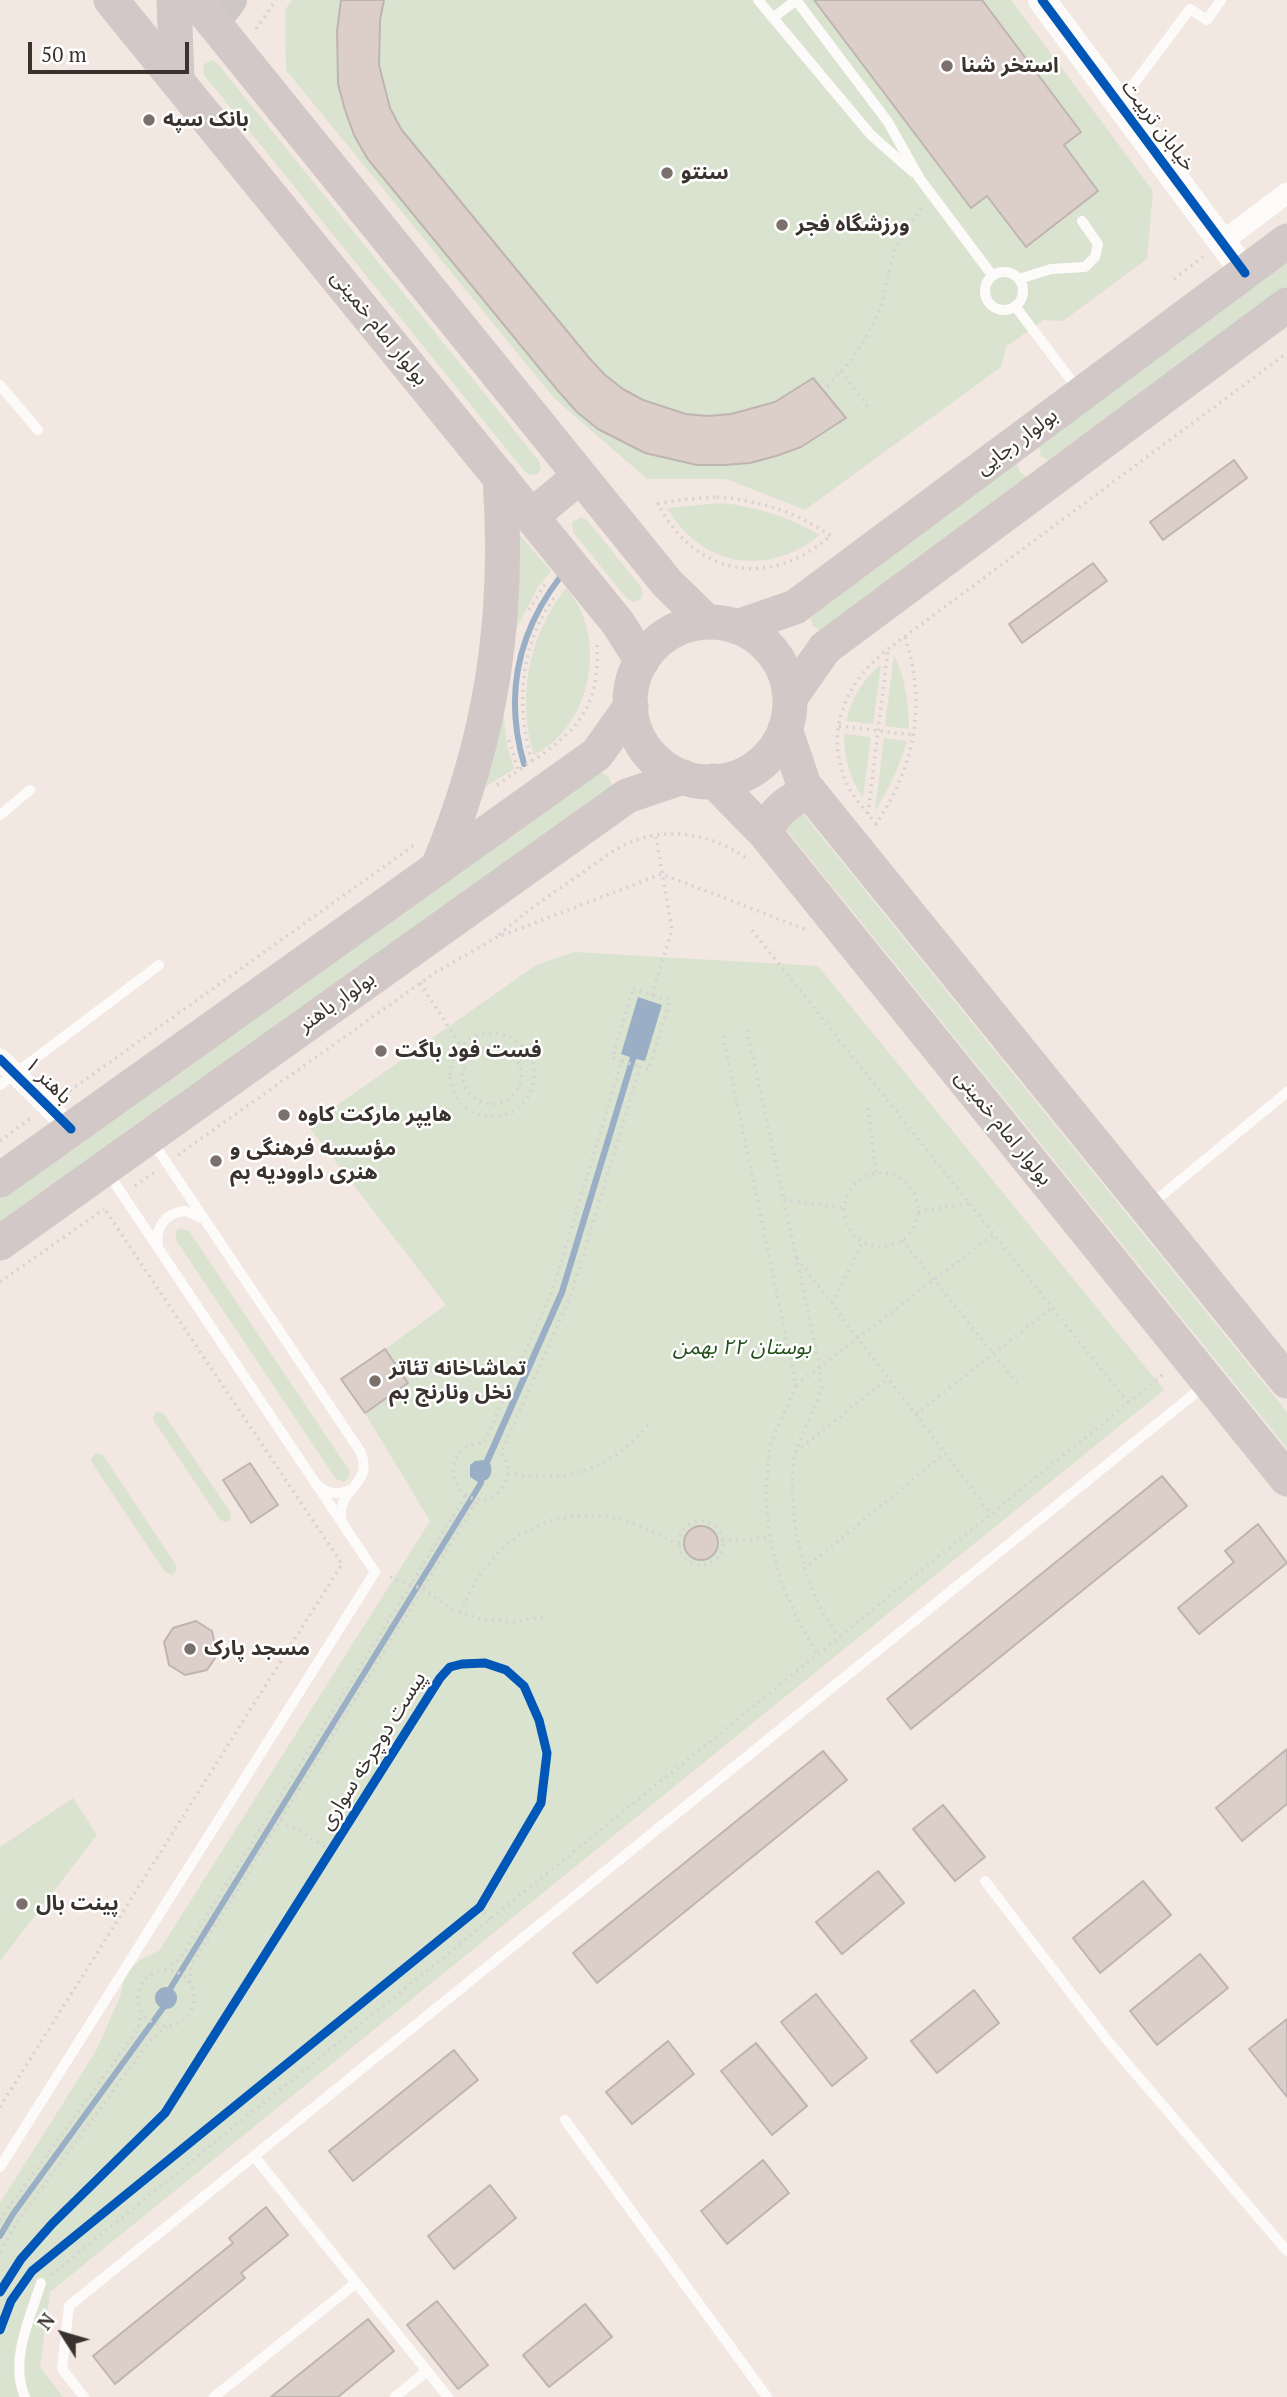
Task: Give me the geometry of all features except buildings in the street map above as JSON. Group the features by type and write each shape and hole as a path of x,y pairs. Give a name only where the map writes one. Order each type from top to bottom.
{"main road":[{"name":"بولوار امام خمینی","path":"111,0 532,516 618,623 642,660"},
{"path":"142,0 198,7 667,583 722,624 764,642 774,654 783,668 788,713 804,785 1287,1381"},
{"path":"177,80 198,7"},
{"name":"بولوار رجایی","path":"722,624 795,607 1287,242"},
{"path":"722,624 691,624 670,633 651,648 635,675 631,705 638,736 646,749 663,766 698,779 744,774 757,766 769,755 788,713 825,648 1287,305"},
{"path":"1035,428 1026,445 1031,464 1048,474 1066,470"},
{"path":"428,855 460,812 481,741 498,654 504,566 500,477"},
{"path":"532,516 580,477"},
{"path":"0,1180 60,1118 428,855 597,754 631,705"},
{"name":"بولوار امام خمینی","path":"698,779 1209,1382 1287,1479"},
{"name":"بولوار باهنر","path":"0,1243 113,1182 158,1150 627,796 698,779"},
{"path":"758,848 781,808 810,792"}],"street":[{"name":"خیابان تربیت","path":"1042,0 1245,272"},
{"path":"1223,242 1287,193"},
{"name":"باهنر ۱","path":"5,1072 60,1118"}],"lane":[{"path":"758,0 871,135 920,179"},
{"path":"773,18 796,0 888,122 920,179 992,275"},
{"path":"1119,103 1190,9 1207,20 1221,0"},
{"path":"1019,279 1051,269 1085,267 1095,257 1098,244 1082,221"},
{"path":"1007,271 1019,279 1023,293 1016,306 1001,310 988,303 984,288 992,275 1007,271"},
{"path":"1016,306 1081,394"},
{"path":"0,386 38,430"},
{"path":"0,816 30,790"},
{"path":"5,1072 159,965"},
{"path":"1147,1208 1287,1092"},
{"path":"158,1150 360,1451 364,1467 359,1483 352,1489 345,1493 328,1492 314,1482"},
{"path":"0,2167 375,1572 113,1182"},
{"path":"162,1253 158,1246 159,1229 169,1216 185,1211 201,1217 207,1223"},
{"path":"85,2397 62,2369 69,2306 1209,1382"},
{"path":"345,1527 340,1511 342,1502 352,1489"},
{"path":"985,1881 1107,2040 1287,2251"},
{"path":"565,2120 767,2397"},
{"path":"254,2156 447,2397"},
{"path":"25,2397 19,2369 22,2339 41,2283"},
{"path":"214,2397 356,2283"},
{"path":"395,2397 427,2371"}],"path":[{"path":"250,37 276,0"},
{"path":"827,386 850,362 866,337 881,308 894,251 908,225 931,194"},
{"path":"1174,279 1223,242"},
{"path":"905,637 915,678 914,736 901,781 876,824 856,799 847,782 838,746 839,726 850,690 860,674 888,649 1287,353"},
{"path":"841,371 869,408"},
{"path":"707,497 757,502 795,514 831,536 800,557 782,564 745,568 726,565 708,558 685,542 667,521 658,504 707,497"},
{"path":"532,761 523,720 524,677 534,636 543,616 561,590"},
{"path":"460,812 556,746 572,730 585,712 593,691 597,668 596,640"},
{"path":"868,814 888,649"},
{"path":"839,726 914,736"},
{"path":"495,938 522,914 627,844 656,836 692,835 714,840 734,849 758,848"},
{"path":"652,995 672,930 656,836"},
{"path":"0,1141 60,1118 428,855"},
{"path":"0,1282 104,1208 113,1182 158,1150 495,938 662,874 811,931 804,922"},
{"path":"752,930 1128,1403"},
{"path":"420,983 461,1045 471,1055"},
{"path":"634,989 670,1000 649,1069 624,1062 612,1058 634,989"},
{"path":"747,1030 822,1389 794,1454 792,1493 796,1534 804,1569 822,1611 838,1637"},
{"path":"491,1032 507,1035 521,1044 531,1058 534,1074 531,1090 523,1104 509,1114 493,1117 477,1115 463,1106 453,1092 449,1076 452,1060 461,1045 475,1036 491,1032"},
{"path":"723,1036 796,1385"},
{"path":"491,1045 503,1047 512,1054 519,1063 522,1074 513,1095 504,1102 492,1104 481,1102 472,1096 465,1087 463,1076 465,1064 471,1055 480,1048 491,1045"},
{"path":"624,1062 553,1289 484,1443 464,1449 454,1462 453,1478 458,1487 478,1499 499,1492 505,1484 508,1464 502,1453 571,1295 638,1066"},
{"path":"868,1108 876,1173"},
{"path":"876,1173 889,1173 901,1178 911,1187 916,1199 916,1223 902,1240 890,1246 876,1247 863,1242 852,1233 846,1221 846,1198 857,1181 876,1173"},
{"path":"784,1200 844,1208"},
{"path":"918,1212 969,1203"},
{"path":"0,2107 342,1564 104,1208"},
{"path":"818,1654 799,1623 781,1582 770,1538 766,1494 769,1448 796,1385 994,1234"},
{"path":"902,1240 1017,1383"},
{"path":"832,1303 863,1242"},
{"path":"796,1256 991,1514"},
{"path":"916,1414 1052,1308"},
{"path":"41,2283 1165,1373"},
{"path":"794,1454 888,1378"},
{"path":"508,1473 547,1478 585,1471 620,1452 648,1425"},
{"path":"804,1569 945,1453"},
{"path":"466,1494 180,1959 165,1969 155,1971 140,1985 137,2004 148,2021 167,2027 176,2025 191,2011 194,1992 190,1983 191,1965 478,1499"},
{"path":"461,1613 467,1594 489,1561 520,1535 556,1520 596,1516 615,1518 635,1524 679,1545"},
{"path":"708,1521 722,1532 722,1541 723,1550 711,1564 693,1566 680,1554 678,1536 690,1522 708,1521"},
{"path":"722,1541 770,1538"},
{"path":"375,1572 423,1589 441,1603 461,1613 486,1620 513,1622 548,1616"},
{"path":"281,1820 331,1851"},
{"path":"469,1916 480,1907 486,1896"},
{"path":"480,1907 489,1920"},
{"path":"165,1969 174,1971 190,1983"},
{"path":"0,2220 138,2029 141,2013"},
{"path":"0,2252 20,2218 152,2038 167,2027"}],"green space":[{"name":"ورزشگاه فجر","path":"292,0 1011,0 1153,191 1147,259 1063,321 1043,320 1006,347 1001,367 805,510 726,479 647,479 554,398 286,70 285,10"},
{"path":"212,60 218,64 539,461 541,468 538,474 525,472 204,75 203,65"},
{"path":"1287,257 1287,289 1050,461 1041,456 1039,447"},
{"path":"1015,460 1020,472 1030,480 821,631 813,626 810,616"},
{"path":"720,503 772,513 820,535 799,549 778,557 757,561 736,560 717,554 698,543 681,528 667,508"},
{"path":"581,517 587,520 641,587 643,594 640,600 633,602 627,599 573,532 572,522"},
{"path":"518,533 551,571 538,587 516,629"},
{"path":"566,588 579,608 587,630 590,654 588,679 581,702 570,723 554,741 534,755 526,711 529,668 543,626"},
{"path":"894,654 906,691 909,729 885,726"},
{"path":"881,664 873,724 846,721 859,690"},
{"path":"503,708 507,745 514,769 483,788"},
{"path":"844,734 871,737 863,798 849,768"},
{"path":"884,738 907,741 893,778 875,811"},
{"path":"601,772 609,777 612,787 0,1227 0,1196"},
{"path":"799,809 1287,1412 1287,1448 781,823"},
{"name":"بوستان ۲۲ بهمن","path":"574,952 818,966 1164,1390 50,2292 40,2367 63,2397 0,2397 0,2203 96,2051 120,1997 125,1975 140,1960 159,1951 430,1521 365,1413 408,1383 385,1349 446,1305 305,1122 315,1114 319,1118 536,965"},
{"path":"180,1228 189,1231 349,1470 350,1475 345,1482 336,1479 176,1240 176,1231"},
{"path":"157,1411 164,1414 231,1513 227,1522 220,1520 154,1421 153,1417"},
{"path":"96,1453 103,1455 176,1565 177,1569 173,1575 165,1572 92,1463 91,1459"},
{"name":"پینت بال","path":"73,1798 97,1835 0,1961 0,1847"}],"water":[{"path":"638,997 662,1005 645,1061 636,1059 565,1293 490,1463 490,1477 478,1482 470,1477 470,1465 484,1460 559,1291 630,1057 621,1054"},
{"path":"166,1987 176,1994 177,1998 170,2008 166,2009 156,2002 155,1998 162,1988"}],"waterway":[{"path":"524,764 515,714 518,666 534,620 561,576"},
{"path":"0,2236 13,2214 163,2008 170,1989 481,1483"}],"cycle path":[{"path":"1042,0 1245,273"},
{"path":"0,1059 71,1129"},
{"name":"پیست دوچرخه سواری","path":"0,2292 21,2259 52,2224 165,2113 440,1678 450,1667 462,1664 485,1663 506,1670 524,1686 539,1720 547,1753 541,1803 480,1907 32,2271 11,2301 0,2330"}],"place":[{"name":"استخر شنا","path":"947,66"},
{"name":"بانک سپه","path":"149,120"},
{"name":"سنتو","path":"667,173"},
{"name":"ورزشگاه فجر","path":"782,225"},
{"name":"فست فود باگت","path":"381,1051"},
{"name":"هایپر مارکت کاوه","path":"284,1115"},
{"name":"مؤسسه فرهنگی و هنری داوودیه بم","path":"216,1161"},
{"name":"تماشاخانه تئاتر نخل ونارنج بم","path":"375,1381"},
{"name":"مسجد پارک","path":"190,1649"},
{"name":"پینت بال","path":"22,1904"}]}
